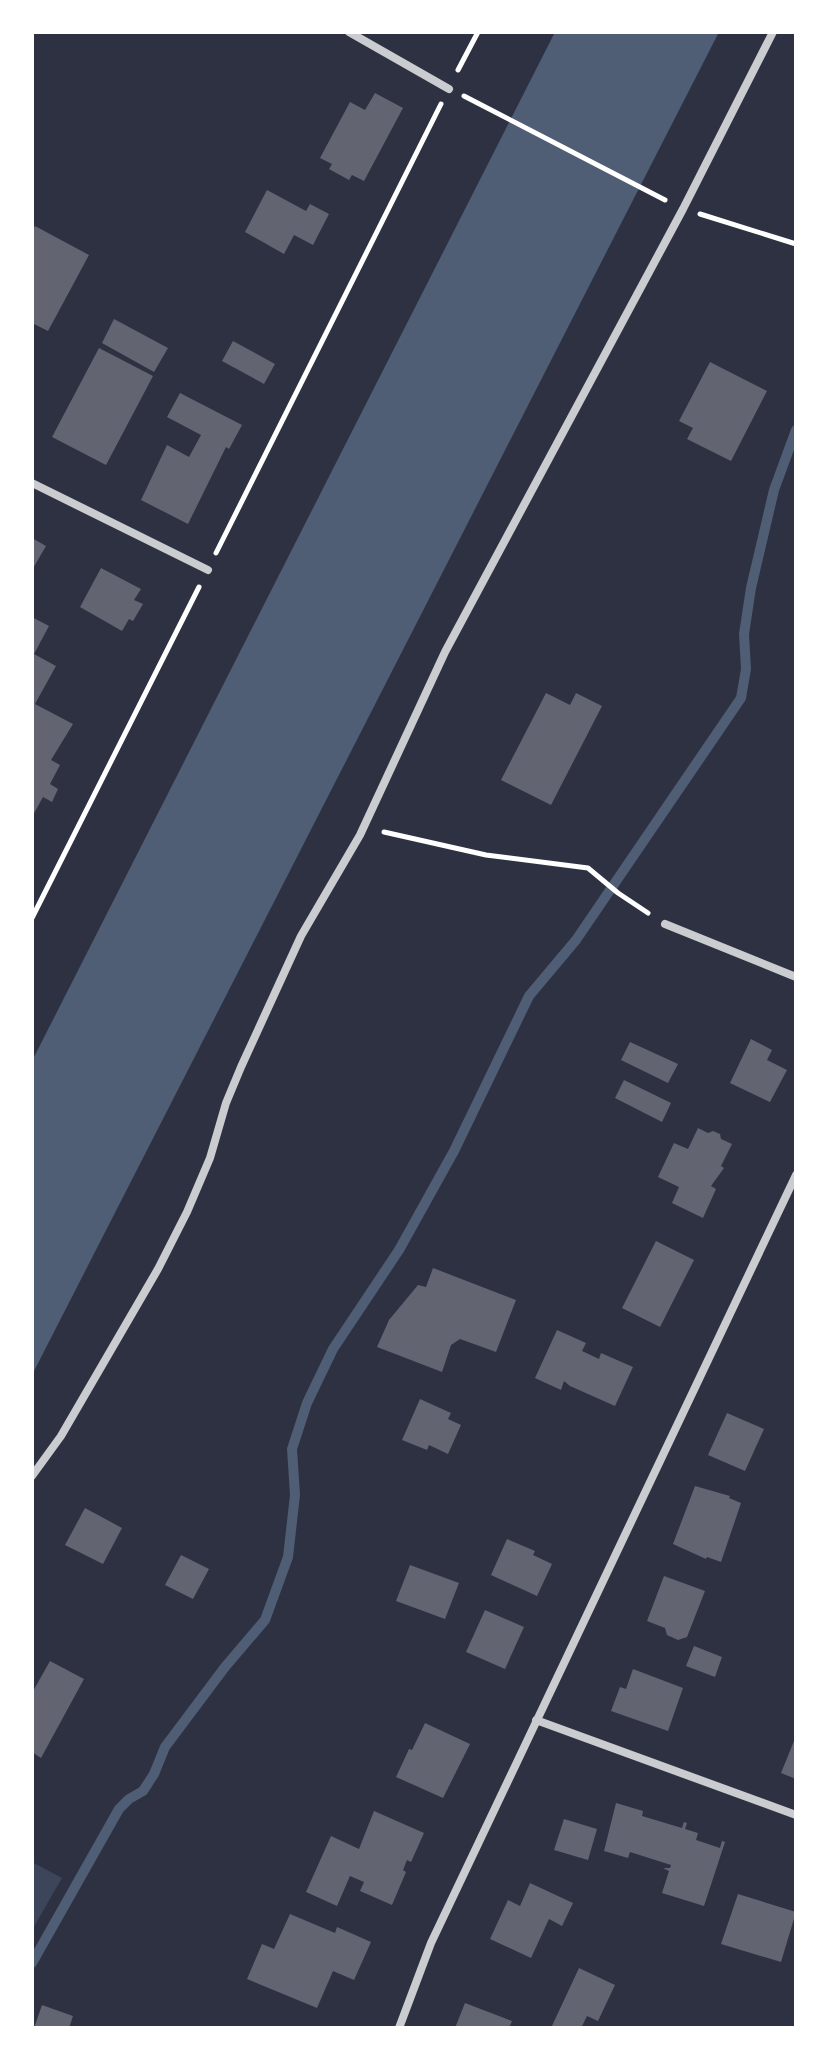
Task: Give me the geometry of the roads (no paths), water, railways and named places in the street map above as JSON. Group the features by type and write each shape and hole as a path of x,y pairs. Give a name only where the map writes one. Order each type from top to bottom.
{"street":[{"path":"349,32 449,89"},
{"path":"32,1476 61,1436 158,1269 187,1212 210,1158 226,1103 289,962 364,827 445,652 683,209 773,32"},
{"path":"32,483 208,570"},
{"path":"665,924 796,977"},
{"path":"399,2028 431,1943 796,1175"},
{"path":"536,1720 796,1815"}],"waterway":[{"path":"32,1963 119,1809 143,1791 165,1747 265,1620 288,1557 295,1495 292,1449 307,1403 333,1349 399,1250 454,1151 529,996 576,940 741,698 746,669 744,634 751,588 774,490 796,430"}]}
